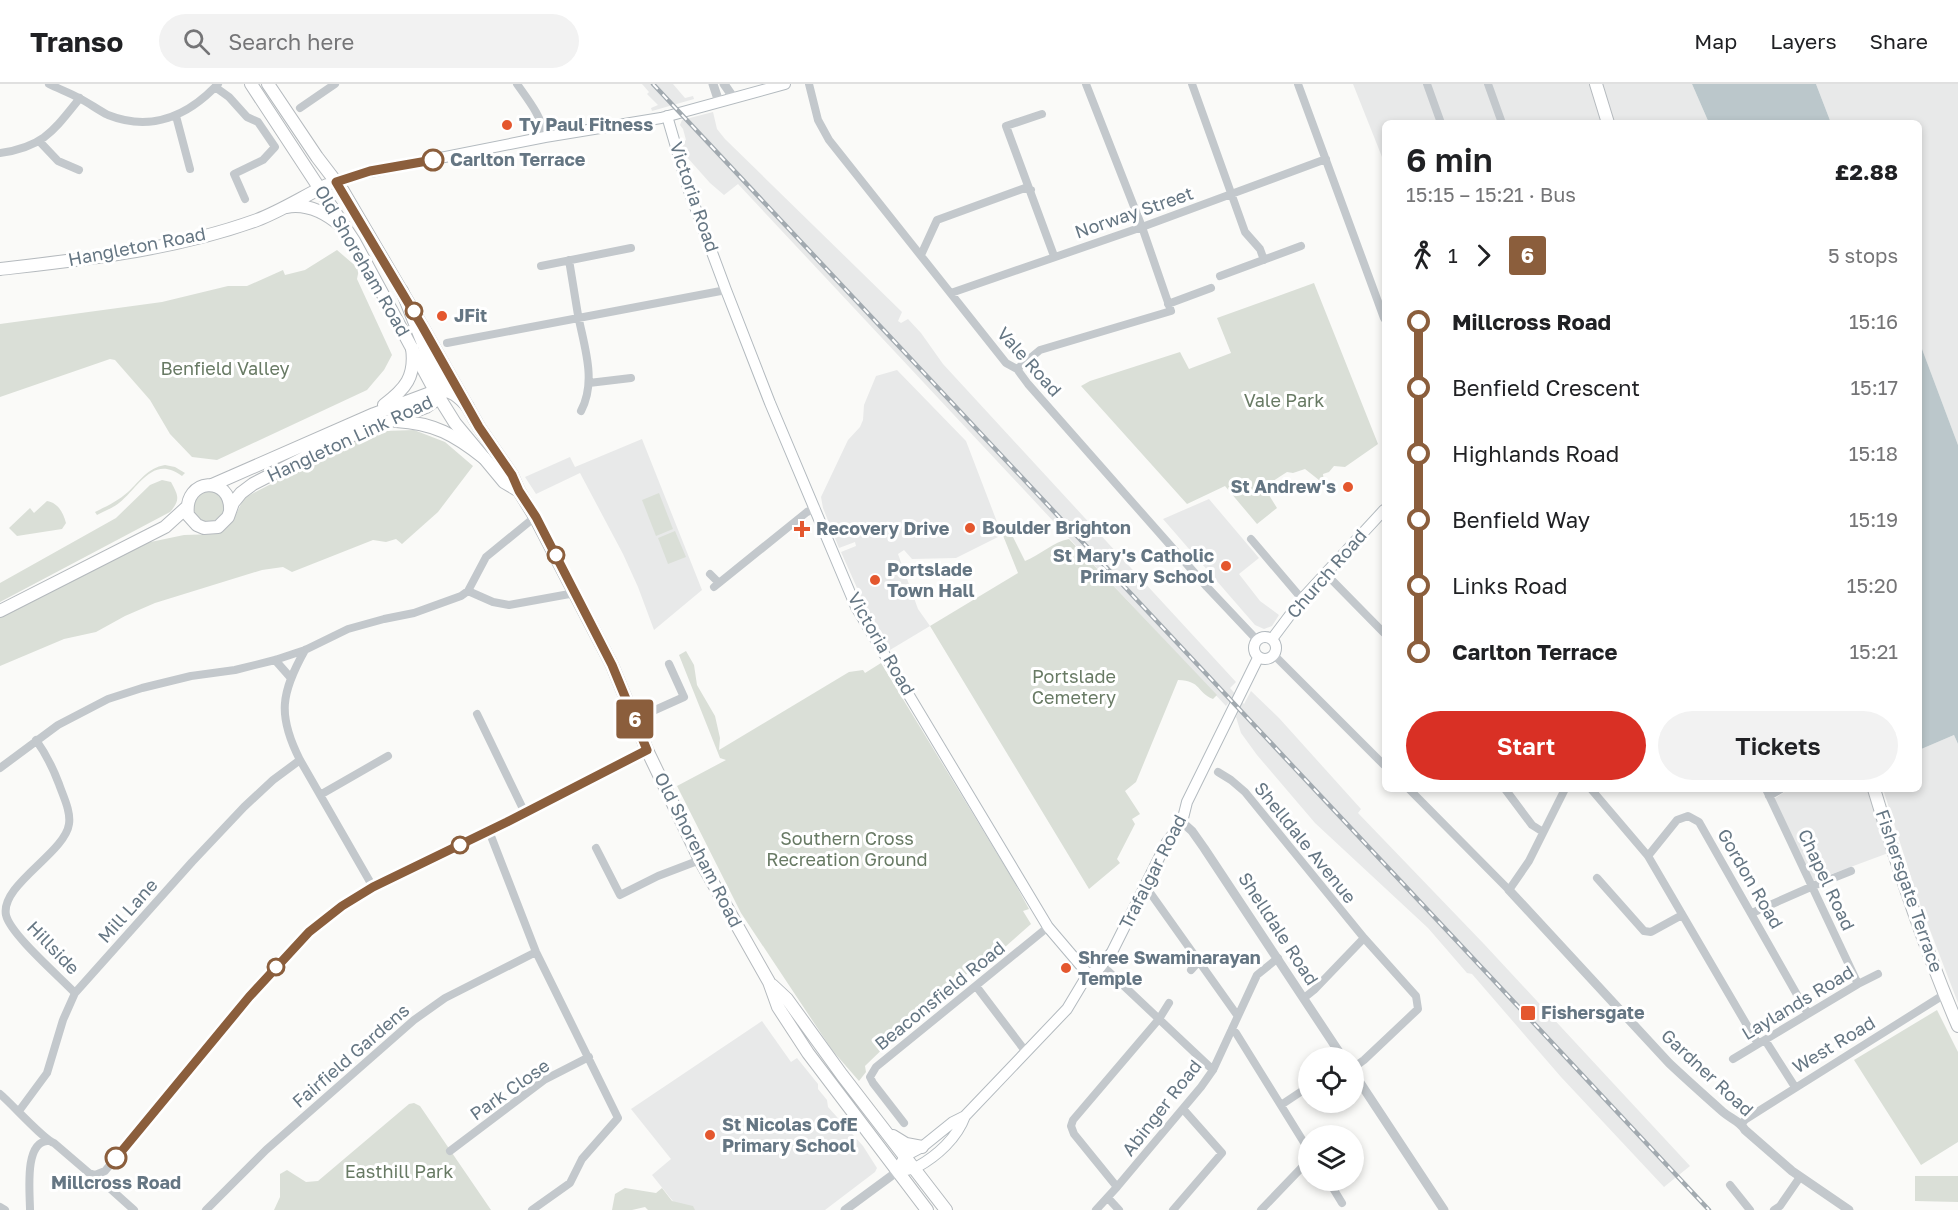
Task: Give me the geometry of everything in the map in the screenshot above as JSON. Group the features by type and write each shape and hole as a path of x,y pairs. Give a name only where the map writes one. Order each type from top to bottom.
{"main road":[{"name":"Old Shoreham Road","path":"251,84 354,241 460,431 504,482 519,491"},
{"name":"Old Shoreham Road","path":"268,84 336,182 468,407 536,517 612,665 647,750 700,860 769,982 778,1008 808,1053 927,1210"},
{"path":"336,182 370,171 668,116 785,84"},
{"path":"1596,84 1607,120"},
{"name":"Victoria Road","path":"668,116 688,188 726,290 770,403 863,621 1048,927 1088,974"},
{"name":"Hangleton Road","path":"0,269 109,256 180,243 258,219 336,182"},
{"path":"279,209 301,206 322,213 336,222 354,241"},
{"name":"Hangleton Link Road","path":"230,512 233,503 241,493 253,484 334,442 426,407 439,393 442,380 428,356 402,291"},
{"path":"374,414 406,386 412,367 412,348"},
{"name":"Hangleton Link Road","path":"212,485 374,414 439,393 458,397 468,407"},
{"path":"390,421 413,423 438,429 459,439 484,458"},
{"path":"204,485 212,485 225,492 230,504 230,512 224,523 218,527 204,528 197,525 188,515 187,507 188,499 196,489 204,485"},
{"path":"0,611 165,527 187,507"},
{"name":"Church Road","path":"1272,639 1302,599 1382,512"},
{"path":"165,527 197,525"},
{"path":"1264,637 1272,639 1276,645 1274,655 1266,659 1258,657 1254,648 1257,640 1264,637"},
{"name":"Trafalgar Road","path":"905,1156 922,1147 953,1122 965,1116 1067,1009 1088,974 1099,969 1113,952 1167,842 1182,822 1187,802 1258,657"},
{"name":"Fishersgate Terrace","path":"1875,792 1895,857 1958,1026"},
{"name":"Old Shoreham Road","path":"769,982 787,999 946,1210"},
{"name":"Trafalgar Road","path":"898,1171 915,1168 941,1149 960,1130 965,1116"},
{"path":"887,1133 906,1144 922,1147"},
{"path":"898,1171 905,1156"}],"street":[{"path":"50,84 108,115 142,123 176,116 198,103 216,85 247,117 258,122 275,147 263,160 234,174 245,199"},
{"path":"300,108 335,84"},
{"path":"517,84 538,114 544,126 545,138"},
{"path":"713,84 719,102"},
{"path":"724,84 733,98"},
{"name":"Vale Road","path":"809,84 818,120 829,140 1006,363 1017,369 1207,587 1257,640"},
{"path":"1086,84 1142,227 1169,308"},
{"path":"1192,84 1245,232 1260,249 1264,260"},
{"path":"1298,84 1382,313"},
{"path":"1427,84 1440,120"},
{"path":"1488,84 1501,120"},
{"path":"0,153 40,142 80,98"},
{"path":"1042,114 1006,126 1054,256"},
{"path":"176,116 190,169"},
{"path":"40,142 58,161 79,170"},
{"name":"Norway Street","path":"951,293 1142,227 1326,159"},
{"path":"921,255 937,220 1025,189 1030,190"},
{"path":"1220,276 1301,246"},
{"path":"541,266 631,248"},
{"path":"569,260 578,318 584,340 589,383 581,411"},
{"path":"1017,369 1040,350 1169,308 1211,288"},
{"path":"447,343 726,290"},
{"path":"589,383 631,378"},
{"path":"710,574 716,585 807,512 816,508"},
{"path":"0,768 36,740 83,711 108,699 191,676 235,670 275,660 305,650 348,629 414,614 451,601 468,591 486,557 536,517"},
{"path":"1251,539 1302,599"},
{"path":"1325,573 1382,631"},
{"path":"468,591 494,602 509,605 575,593"},
{"path":"305,650 290,677 284,706 286,724 300,760 373,887"},
{"path":"1274,655 1382,763"},
{"path":"275,660 290,677"},
{"path":"635,719 684,697 669,664"},
{"path":"477,714 525,813"},
{"name":"Hillside","path":"36,740 45,752 55,773 68,808 70,822 66,834 20,883 8,901 5,912 8,923 75,993"},
{"path":"95,1175 105,1171 284,957 309,932 342,906 373,887 647,750"},
{"path":"320,795 388,756"},
{"name":"Mill Lane","path":"19,1111 47,1073 63,1020 75,993 244,807 273,780 300,760"},
{"name":"Shelldale Avenue","path":"1218,772 1232,780 1245,792 1364,938 1416,996 1418,1009 1364,1060"},
{"path":"1412,792 1509,890 1529,861 1563,792"},
{"path":"1507,792 1532,825 1543,832"},
{"path":"1594,792 1648,856 1761,1042 1794,1087"},
{"name":"Chapel Road","path":"1767,793 1858,984"},
{"name":"Gordon Road","path":"1648,856 1677,819 1685,816 1696,819 1808,1014"},
{"name":"Shelldale Road","path":"1182,822 1192,831 1204,848 1336,1047"},
{"path":"489,831 536,952 618,1118 582,1159 570,1183 532,1210"},
{"path":"596,848 620,895 658,876 700,860"},
{"path":"1752,913 1851,871"},
{"path":"1597,878 1644,931 1651,932 1682,915"},
{"name":"Gardner Road","path":"1509,890 1669,1063 1800,1177 1849,1210"},
{"path":"1151,894 1237,1015"},
{"name":"Beaconsfield Road","path":"904,1124 870,1077 876,1067 1048,927"},
{"path":"1304,998 1364,938"},
{"name":"Fairfield Gardens","path":"206,1210 266,1150 414,1020 445,998 536,952"},
{"name":"Abinger Road","path":"1096,1210 1183,1109 1213,1070 1257,975 1278,958"},
{"path":"1191,970 1199,961"},
{"path":"1108,971 1213,1070"},
{"name":"Laylands Road","path":"1733,1059 1878,974"},
{"path":"976,987 1026,1052"},
{"name":"West Road","path":"1741,1124 1794,1087 1945,994"},
{"path":"1117,1187 1074,1134 1071,1126 1073,1120 1160,1019 1169,1003"},
{"path":"1232,1029 1298,1133"},
{"name":"Park Close","path":"450,1151 544,1080 589,1057"},
{"path":"1364,1087 1444,1210"},
{"path":"0,1094 47,1141"},
{"path":"1281,1105 1298,1094"},
{"path":"1173,1210 1222,1154 1183,1109"},
{"path":"30,1210 31,1161 39,1144 47,1141 54,1143 89,1173 95,1175 103,1185 134,1210"},
{"path":"845,1210 898,1171"},
{"path":"1261,1210 1298,1171"},
{"path":"1774,1210 1780,1206 1800,1177"},
{"path":"1730,1185 1750,1210"},
{"path":"1335,1191 1342,1203"},
{"path":"1108,1198 1119,1210"},
{"path":"0,1207 4,1210"}],"shaded area":[{"path":"642,84 673,84 685,98 693,96 694,99 652,111 651,108 658,105 647,94 649,92"},
{"path":"1353,84 1692,84 1708,120 1382,120 1382,157"},
{"path":"1692,84 1816,84 1830,120 1708,120"},
{"path":"1816,84 1958,84 1958,445 1922,349 1922,120 1830,120"},
{"path":"713,112 717,129 725,139 902,312 898,321 901,323 908,319 921,333 943,364 1236,682 1230,688 1244,704 1251,691 1279,718 1361,809 1358,813 1484,944 1690,1166 1664,1187 1561,1077 1472,974 1467,973 1428,928 1315,823 1241,733 1236,717 1238,712 1229,702 1226,706 738,184 724,195 710,183 686,156 682,143 686,140 680,125 682,120"},
{"path":"1922,349 1958,445 1958,744 1954,735 1922,749"},
{"path":"897,370 966,441 1002,535 956,558 912,559 904,550 898,554 918,609 930,626 890,650 870,617 841,552 856,546 855,542 839,548 821,497 848,440 860,427 864,405 876,376"},
{"path":"642,439 702,590 654,630 623,554 580,473 536,494 525,477 570,457 575,467"},
{"name":"St Mary's Catholic Primary School","path":"1209,499 1259,558 1239,574 1260,601 1279,615 1272,626 1264,629 1255,625 1163,519"},
{"path":"1954,735 1958,744 1958,1003 1918,899 1884,792 1922,792 1922,749"},
{"path":"1784,792 1870,792 1891,852 1813,881 1774,799"},
{"name":"St Nicolas CofE Primary School","path":"762,1021 791,1062 797,1058 818,1084 818,1089 827,1100 828,1107 863,1146 877,1168 875,1172 825,1210 680,1210 652,1175 671,1159 631,1109"}],"green space":[{"name":"Benfield Valley","path":"337,250 359,269 357,279 392,355 384,370 367,390 217,460 192,457 170,434 150,400 115,360 110,359 0,397 0,324 162,302 228,286 247,286 283,270 285,275 305,270"},
{"name":"Vale Park","path":"1314,283 1378,444 1345,467 1334,466 1329,472 1323,474 1324,484 1305,469 1293,473 1287,472 1264,487 1277,508 1257,524 1225,486 1187,504 1081,386 1090,381 1180,352 1189,369 1231,353 1217,318"},
{"path":"414,430 445,442 473,466 438,512 402,544 396,539 386,542 373,540 292,572 283,567 262,570 155,603 96,632 64,639 0,666 0,617 141,544 184,535 216,534 226,528 244,498 347,445 384,431"},
{"path":"165,465 175,467 185,473 182,476 172,470 155,471 147,475 119,503 97,515 95,512 124,495 149,472"},
{"path":"162,480 171,482 177,494 176,504 170,512 0,602 0,583 116,518 150,485"},
{"path":"208,488 223,496 224,513 207,522 197,517 193,506 194,498"},
{"path":"659,493 673,529 656,536 642,500"},
{"path":"47,501 57,506 62,512 66,523 62,529 17,536 9,528 30,508 34,513"},
{"path":"675,531 686,557 668,564 658,538"},
{"name":"Portslade Cemetery","path":"1008,531 1025,561 1069,539 1217,695 1213,699 1191,682 1178,680 1136,782 1125,791 1140,814 1132,819 1135,824 1117,859 1120,863 1089,889 930,626 1018,573 1002,533"},
{"name":"Southern Cross Recreation Ground","path":"686,651 694,665 697,685 715,716 720,738 719,750 849,672 863,670 865,673 881,663 1029,909 1023,911 1031,924 987,963 973,969 930,1003 865,1066 866,1072 859,1081 832,1050 741,913 677,786 726,760 720,758 679,655"},
{"path":"1937,1010 1958,1052 1958,1142 1921,1165 1854,1060"},
{"name":"Easthill Park","path":"414,1103 420,1106 491,1210 274,1210 280,1197 280,1174 287,1170 306,1182 318,1181 409,1104"},
{"path":"1915,1176 1958,1176 1958,1202 1915,1201"},
{"path":"625,1188 656,1193 662,1188 672,1201 693,1206 695,1210 648,1210 645,1207 632,1210 612,1210 615,1194"}],"railway":[{"path":"653,84 1709,1210"}],"bus line":[{"name":"6","path":"116,1158 284,957 309,932 342,906 373,887 647,750 612,665 536,517 519,491 512,475 479,427 336,182 370,171 433,160"}],"place":[{"name":"Ty Paul Fitness","path":"507,125"},
{"name":"Carlton Terrace","path":"433,160"},
{"name":"JFit","path":"442,316"},
{"name":"St Andrew's","path":"1348,487"},
{"name":"Boulder Brighton","path":"970,528"},
{"name":"Recovery Drive","path":"802,529"},
{"name":"St Mary's Catholic Primary School","path":"1226,566"},
{"name":"Portslade Town Hall","path":"875,580"},
{"name":"Shree Swaminarayan Temple","path":"1066,968"},
{"name":"Fishersgate","path":"1528,1013"},
{"name":"St Nicolas CofE Primary School","path":"710,1135"},
{"name":"Millcross Road","path":"116,1158"}]}
